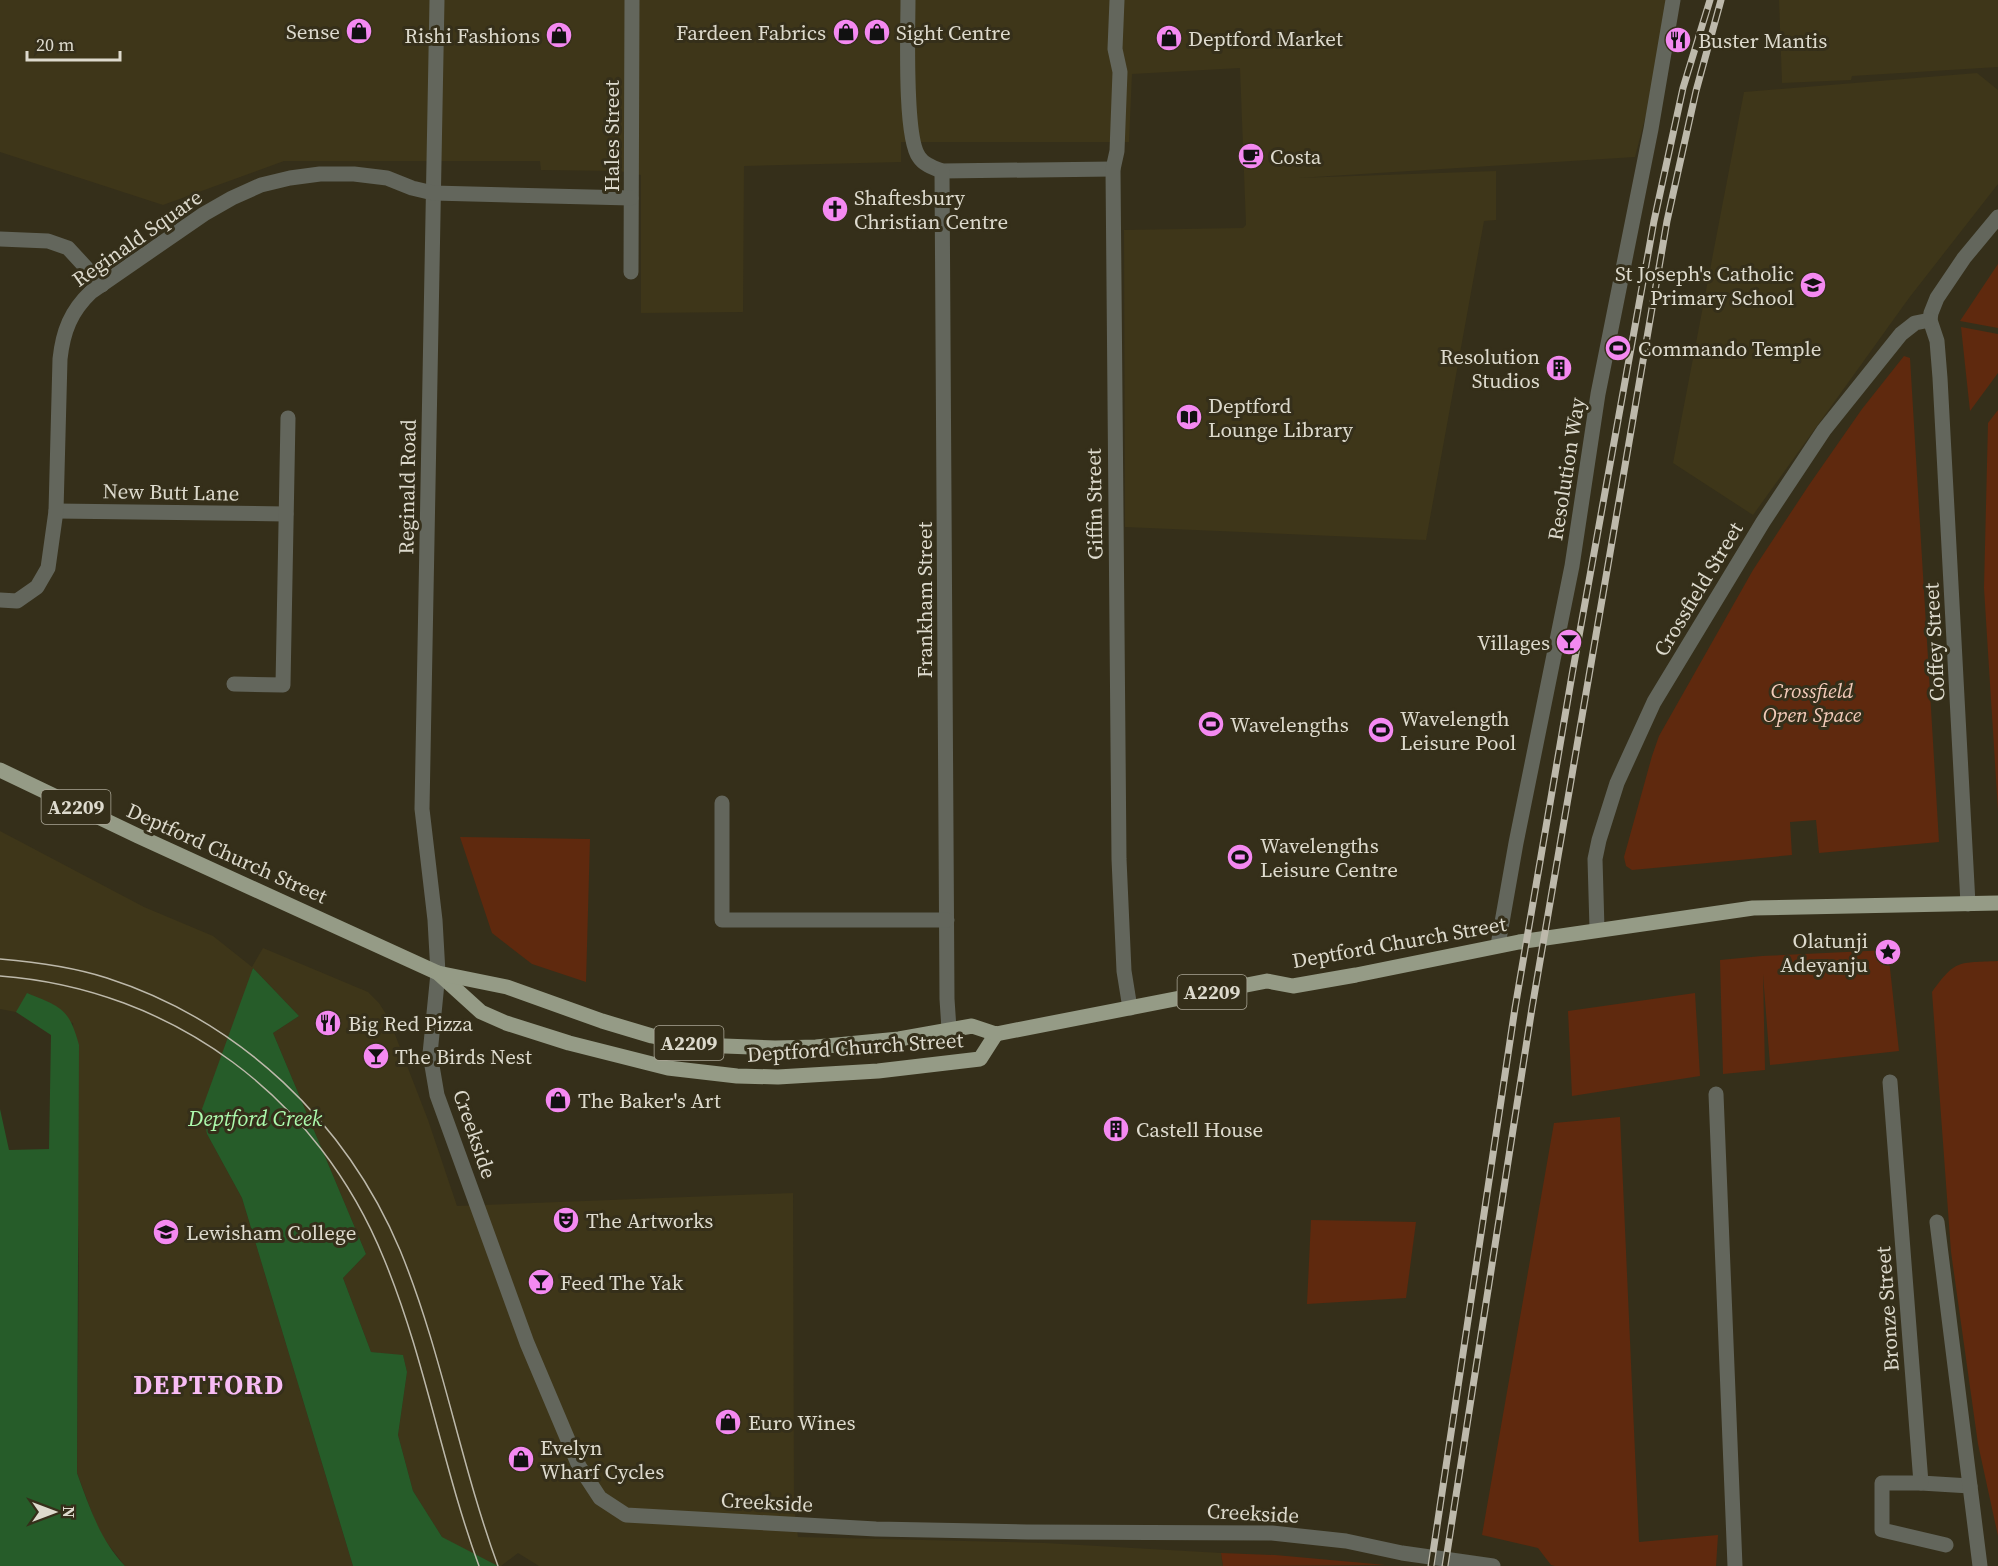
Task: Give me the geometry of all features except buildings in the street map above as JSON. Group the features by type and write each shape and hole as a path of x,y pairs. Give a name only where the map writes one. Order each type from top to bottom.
{"main road":[{"name":"Deptford Church Street","path":"0,770 138,836 438,973 507,987 602,1022 652,1036 698,1045 816,1047 899,1039 972,1026 996,1034 1267,981 1293,986 1498,945 1753,908 1998,903"},
{"name":"Deptford Church Street","path":"438,973 481,1012 506,1023 569,1043 668,1068 737,1076 778,1077 878,1071 980,1059 996,1034"}],"street":[{"name":"Reginald Road","path":"437,0 422,809 435,920 438,973"},
{"name":"Hales Street","path":"631,272 632,0"},
{"path":"908,0 909,120 912,140 918,157 929,166 942,171 1113,169"},
{"name":"Giffin Street","path":"1117,0 1115,49 1120,72 1117,151 1113,169 1119,859 1124,970 1130,1008"},
{"name":"Resolution Way","path":"1498,945 1516,843 1572,566 1598,394 1651,129 1673,0"},
{"name":"Frankham Street","path":"942,171 949,1029"},
{"name":"Reginald Square","path":"0,600 16,601 37,588 48,568 56,511 62,339 69,320 81,302 102,285 204,214 261,185 320,174 354,174 387,178 433,193 632,198"},
{"path":"1930,320 1937,298 1964,258 1998,217"},
{"path":"0,239 48,241 68,248 102,285"},
{"name":"Coffey Street","path":"1930,320 1937,341 1940,378 1968,903"},
{"name":"Crossfield Street","path":"1597,929 1595,859 1599,840 1617,783 1654,702 1763,522 1824,430 1901,334 1915,323 1930,320"},
{"path":"234,684 284,685 288,418"},
{"name":"New Butt Lane","path":"56,511 286,514"},
{"path":"722,803 722,920 947,920"},
{"name":"Creekside","path":"438,973 430,1054 437,1095 527,1343 579,1466 600,1498 626,1515 876,1528 1027,1532 1272,1533 1346,1541 1402,1553 1493,1566"},
{"name":"Bronze Street","path":"1890,1082 1921,1483"},
{"path":"1716,1094 1735,1566"},
{"path":"1937,1222 1980,1566"},
{"path":"1946,1545 1882,1530 1882,1483 1970,1486"}],"shaded area":[{"path":"0,0 1676,0 1635,157 1298,178 1496,171 1496,220 1484,221 1426,540 1125,527 1124,230 1243,228 1246,225 1240,68 1132,74 1129,142 901,142 901,162 744,166 743,312 641,313 641,175 619,171 541,170 540,161 284,161 163,205 0,152"},
{"path":"1779,0 1998,0 1998,67 1852,76 1851,80 1782,83"},
{"name":"St Joseph's Catholic Primary School","path":"1977,73 1998,90 1998,184 1909,298 1753,515 1673,463 1744,92"},
{"path":"0,831 144,907 213,936 252,967 263,948 368,992 379,1003 389,1019 428,1120 457,1206 793,1193 794,1506 798,1537 1045,1543 1221,1553 1223,1566 539,1566 518,1553 498,1566 446,1540 413,1491 398,1435 407,1372 403,1356 371,1352 343,1278 366,1254 273,1033 299,1016 253,968 207,1134 242,1198 353,1566 125,1566 104,1539 77,1473 79,1266 73,1023 0,1009"}],"green space":[{"path":"1998,264 1998,328 1960,321"},
{"path":"1961,327 1998,334 1998,373 1970,411"},
{"name":"Crossfield Open Space","path":"1904,356 1910,358 1939,842 1819,853 1816,820 1790,822 1792,855 1632,870 1626,866 1624,857 1659,736 1753,570 1862,409"},
{"path":"1998,410 1998,811 1984,588 1988,423"},
{"path":"460,837 590,839 586,982 532,964 492,933"},
{"path":"1888,950 1899,1051 1770,1065 1763,974 1765,1070 1723,1074 1720,960"},
{"path":"1998,961 1998,1536 1978,1444 1951,1252 1932,992 1953,968 1959,965"},
{"path":"1695,993 1700,1076 1572,1096 1568,1011"},
{"path":"1620,1117 1639,1542 1718,1535 1716,1566 1555,1566 1551,1565 1538,1548 1482,1535 1554,1123"},
{"path":"1311,1220 1416,1222 1406,1298 1307,1304"},
{"path":"1221,1553 1275,1555 1386,1565 1223,1566"}],"water":[{"name":"Deptford Creek","path":"253,968 299,1016 273,1033 366,1254 343,1278 371,1352 403,1355 407,1372 398,1435 413,1491 442,1537 498,1566 353,1566 242,1198 207,1134 202,1109"},
{"path":"27,993 62,1010 71,1023 79,1045 77,1473 102,1534 125,1566 0,1566 0,1109 9,1150 49,1149 51,1035 16,1012"}],"tram line":[{"path":"0,959 41,963 81,971 107,978 156,997 201,1021 244,1049 283,1082 319,1119 350,1160 377,1203 400,1250 428,1328 473,1488 498,1566"},
{"path":"0,976 64,985 124,1003 180,1029 232,1062 280,1102 321,1149 356,1201 384,1259 411,1335 454,1489 479,1566"}],"railway":[{"path":"1431,1566 1515,1008 1572,675 1654,221 1683,88 1710,0"},
{"path":"1445,1566 1532,1008 1667,221 1696,91 1721,0"}],"place":[{"name":"Sense","path":"359,31"},
{"name":"Fardeen Fabrics","path":"846,32"},
{"name":"Sight Centre","path":"877,32"},
{"name":"Rishi Fashions","path":"559,35"},
{"name":"Deptford Market","path":"1169,38"},
{"name":"Buster Mantis","path":"1678,40"},
{"name":"Costa","path":"1251,156"},
{"name":"Shaftesbury Christian Centre","path":"835,209"},
{"name":"St Joseph's Catholic Primary School","path":"1813,285"},
{"name":"Commando Temple","path":"1618,348"},
{"name":"Resolution Studios","path":"1559,368"},
{"name":"Deptford Lounge Library","path":"1189,417"},
{"name":"Villages","path":"1569,642"},
{"name":"Wavelengths","path":"1211,724"},
{"name":"Wavelength Leisure Pool","path":"1381,730"},
{"name":"Wavelengths Leisure Centre","path":"1240,857"},
{"name":"Olatunji Adeyanju","path":"1888,952"},
{"name":"Big Red Pizza","path":"328,1023"},
{"name":"The Birds Nest","path":"376,1056"},
{"name":"The Baker's Art","path":"558,1100"},
{"name":"Castell House","path":"1116,1129"},
{"name":"The Artworks","path":"566,1220"},
{"name":"Lewisham College","path":"166,1232"},
{"name":"Feed The Yak","path":"541,1282"},
{"name":"Euro Wines","path":"728,1422"},
{"name":"Evelyn Wharf Cycles","path":"521,1459"}],"district":[{"name":"DEPTFORD","path":"209,1384"}]}
